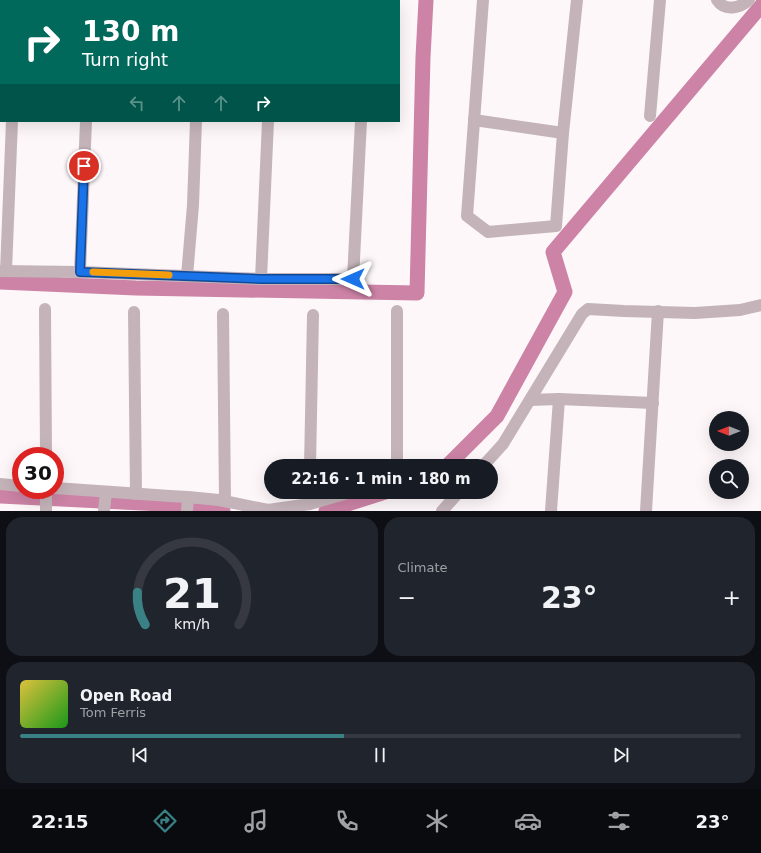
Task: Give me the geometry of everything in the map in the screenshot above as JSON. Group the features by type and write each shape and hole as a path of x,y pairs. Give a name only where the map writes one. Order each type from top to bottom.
{"street":[{"path":"483,0 467,216 488,232 556,226 563,133 576,0"},
{"path":"650,116 660,0"},
{"path":"717,0 723,6 734,8 746,3 749,0"},
{"path":"474,120 563,133"},
{"path":"12,122 3,271 80,272 261,279 353,279 361,122"},
{"path":"80,272 86,122"},
{"path":"187,276 193,205 196,122"},
{"path":"261,279 268,122"},
{"path":"489,459 503,444 582,314 588,309 695,312 740,310 761,306"},
{"path":"45,309 46,447"},
{"path":"396,459 397,311"},
{"path":"646,511 658,311"},
{"path":"134,312 136,494"},
{"path":"223,314 225,501"},
{"path":"310,459 313,315"},
{"path":"530,400 559,399 653,403"},
{"path":"551,511 559,399"},
{"path":"0,484 12,485"},
{"path":"64,489 188,497 225,501 268,510 274,510 307,499"},
{"path":"104,511 106,492"},
{"path":"187,511 188,497"},
{"path":"442,511 453,499"}],"waterway":[{"path":"0,282 136,288 417,293 423,57 426,0"},
{"path":"454,459 497,416 565,292 553,252 761,6"},
{"path":"0,496 182,505 223,511"},
{"path":"326,511 363,499"}],"slow traffic":[{"path":"93,272 169,275"}],"route":[{"path":"84,166 80,272 261,279 353,279"}]}
